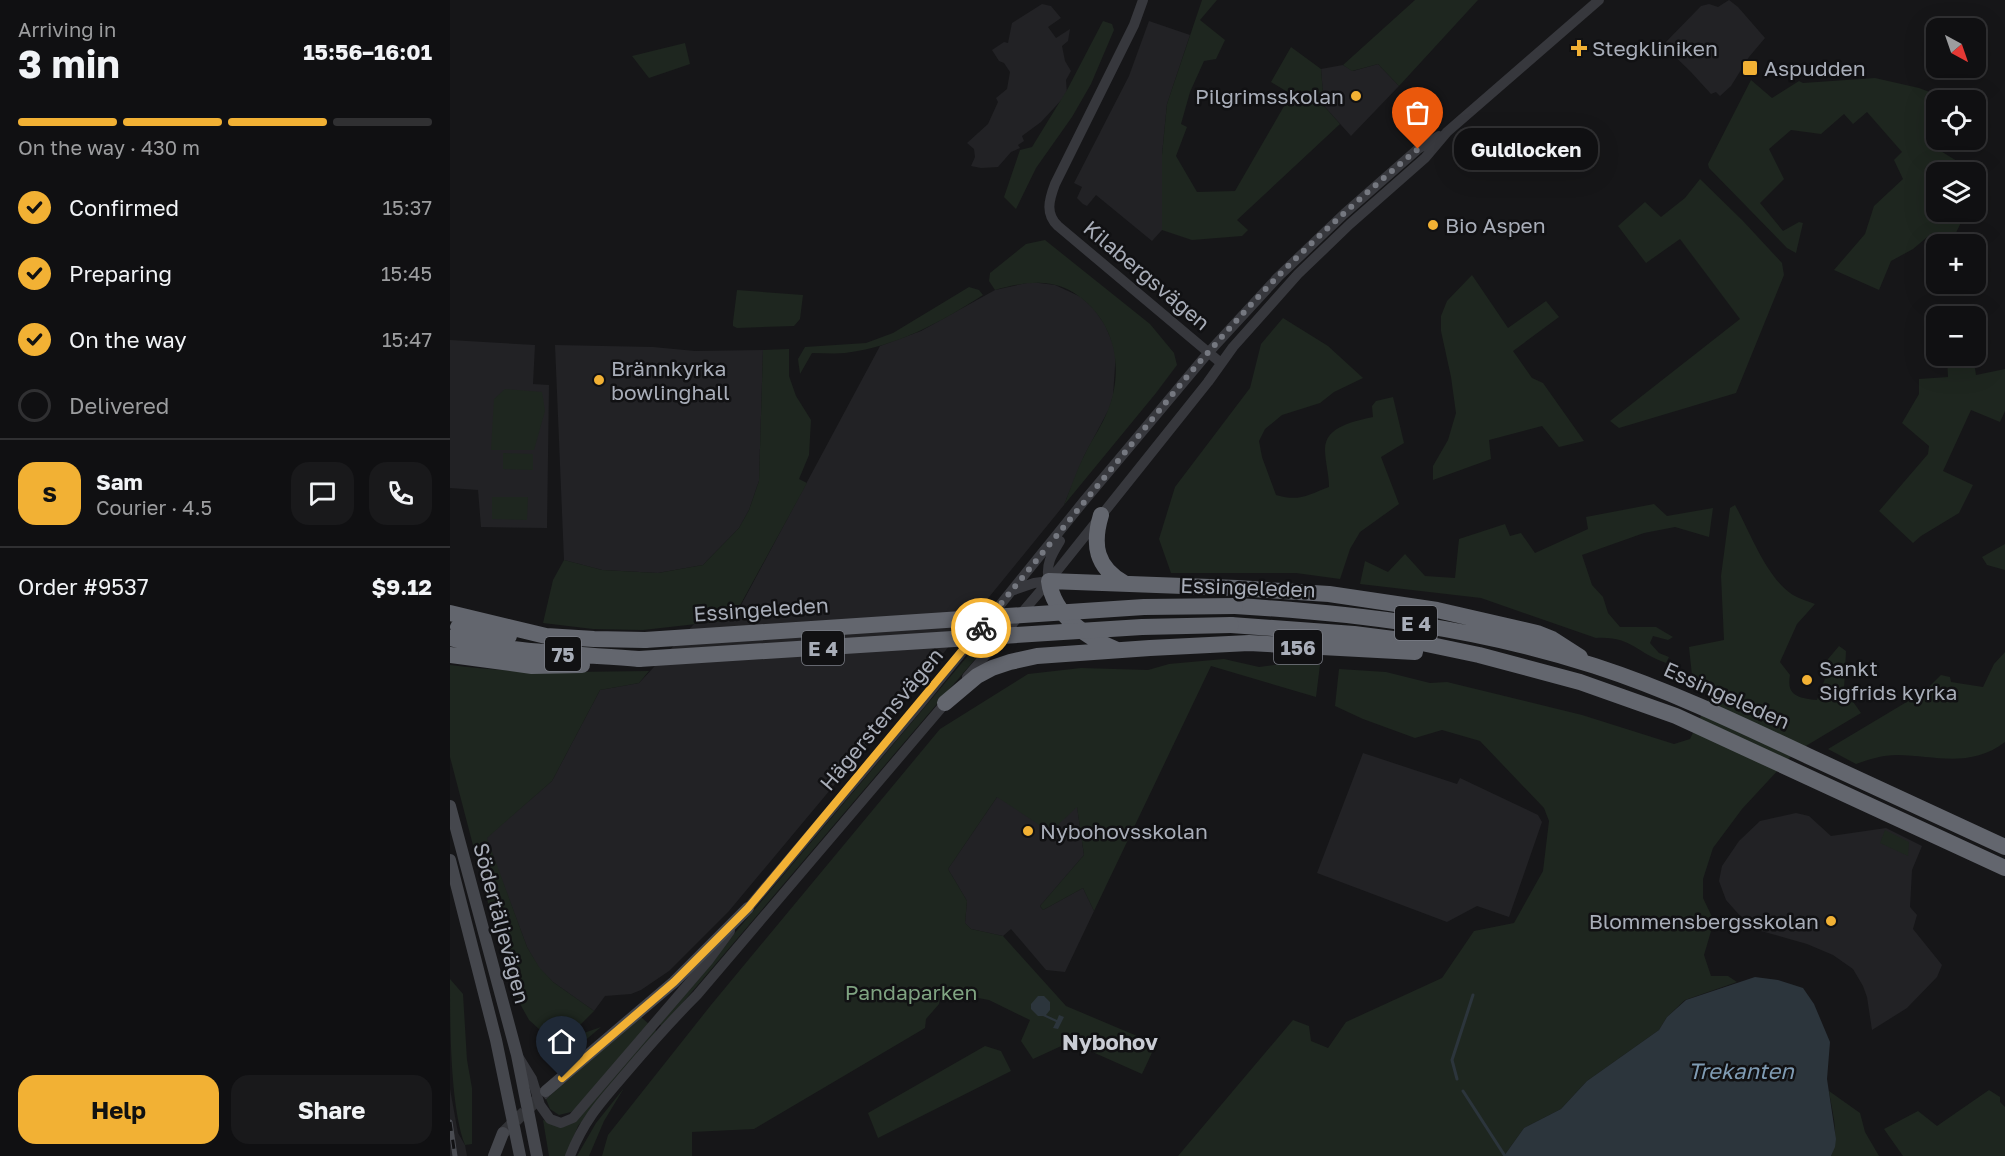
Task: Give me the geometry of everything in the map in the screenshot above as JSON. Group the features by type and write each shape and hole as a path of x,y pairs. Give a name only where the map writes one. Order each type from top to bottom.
{"highway":[{"path":"1101,515 1096,543 1101,562 1105,569 1125,583"},
{"path":"1117,650 1098,642 1074,624 1062,610 1050,587 1125,583 1329,594 1437,610 1537,633 1552,639 1593,665"},
{"name":"Essingeleden","path":"450,613 546,636 645,640 1144,607 1235,606 1323,611 1403,621 1484,636 1593,665 1685,699 2005,847"},
{"name":"75","path":"450,624 484,633 512,637 546,636"},
{"name":"Essingeleden","path":"450,655 532,666 586,664 1142,627 1231,625 1354,634 1417,642 1479,655 1580,682 1676,716 2005,868"},
{"name":"75","path":"450,638 536,653 639,659"},
{"name":"156","path":"945,703 977,676 1010,662 1037,656 1249,643 1479,655"}],"main road":[{"name":"Södertäljevägen","path":"450,806 517,1055 537,1156"},
{"name":"Södertäljevägen","path":"450,860 496,1040 520,1156"},
{"path":"546,1091 674,982 748,908"},
{"path":"494,1156 503,1133"}],"street":[{"name":"Kilabergsvägen","path":"1143,0 1121,53 1055,184 1049,200 1049,215 1058,226 1221,363"},
{"name":"Hägerstensvägen","path":"570,1156 581,1129 600,1103 666,1026 697,995 945,703 1050,587 1101,515 1221,363 1287,286 1425,158 1447,132 1599,0"},
{"name":"Hägerstensvägen","path":"517,1055 532,1079 540,1105 550,1119 561,1123 573,1118 708,961 748,908 914,712 1208,353 1278,277 1383,179 1418,149 1447,132"},
{"path":"1383,179 1391,188"},
{"path":"1278,277 1287,286"},
{"path":"1011,592 1034,583 1050,587 1047,567 1049,560 1073,517"}],"shaded area":[{"path":"1729,0 1765,38 1749,57 1731,86 1720,96 1716,92 1711,94 1663,45 1701,6 1709,4 1718,7"},
{"path":"1042,4 1051,6 1061,18 1048,27 1056,38 1070,29 1068,41 1062,46 1065,61 1071,71 1066,80 1067,94 1041,122 1022,136 1024,141 1018,145 1020,148 1011,152 998,167 971,166 975,157 974,149 967,143 988,124 998,102 996,98 1007,89 1010,72 992,50 1004,42 1008,43 1012,23"},
{"path":"1149,21 1190,35 1167,104 1162,155 1162,230 1152,241 1096,195 1087,206 1083,204 1077,198 1082,187 1074,183 1129,76"},
{"name":"Pilgrimsskolan","path":"1378,64 1399,86 1351,136 1324,106 1321,69 1343,65 1353,71"},
{"path":"1031,282 1055,285 1081,297 1094,309 1105,325 1116,351 1113,396 1109,409 1084,456 1064,505 729,911 669,971 631,994 605,996 594,1011 553,982 539,968 527,947 486,838 552,781 600,690 639,683 695,623 733,620 880,346 921,331 995,290"},
{"path":"450,340 535,345 533,384 549,385 547,528 481,527 478,490 450,488"},
{"path":"555,345 653,347 695,351 763,350 759,481 749,510 739,528 703,565 658,573 602,570 564,560"},
{"path":"1363,753 1457,784 1460,778 1538,815 1542,822 1509,917 1477,906 1447,922 1317,873"},
{"name":"Nybohovsskolan","path":"997,797 1077,806 1084,855 1040,906 1043,910 1083,888 1094,911 1065,972 1046,970 1011,929 1003,936 971,929 965,923 967,901 948,869"},
{"name":"Blommensbergsskolan","path":"1796,813 1809,816 1831,836 1886,828 1922,846 1912,870 1910,907 1917,915 1913,929 1942,965 1937,977 1907,1008 1872,1030 1867,997 1853,969 1833,955 1807,944 1761,931 1742,918 1726,900 1719,881 1722,866 1739,841 1760,821"},
{"path":"450,1089 458,1133 465,1145 467,1156 450,1156"}],"green space":[{"path":"1202,0 1217,0 1200,20 1225,40 1216,59 1204,61 1190,92 1181,124 1187,127 1176,156 1197,192 1235,191 1291,94 1271,82 1291,47 1321,69 1324,106 1340,124 1237,220 1248,230 1242,236 1192,240 1162,230 1162,155 1167,104"},
{"path":"1415,0 1478,0 1399,86 1378,64 1352,71 1343,65"},
{"path":"1103,21 1112,24 1114,30 1091,84 1072,117 1036,168 1016,209 1004,197 1020,150 1032,147 1067,90"},
{"path":"685,43 690,64 649,78 632,56"},
{"path":"1875,78 1926,91 1926,150 1939,150 1959,162 1926,162 1926,222 1961,222 1955,234 1926,234 1926,238 1913,249 1891,261 1879,290 1834,270 1865,234 1874,206 1903,179 1894,160 1902,152 1867,112 1853,124 1844,114 1821,134 1791,130 1769,149 1784,179 1760,203 1783,231 1799,222 1803,223 1796,253 1787,248 1709,168 1708,164 1751,80 1772,98 1799,81 1803,83"},
{"path":"1700,179 1782,263 1784,275 1736,393 1619,428 1610,421 1740,319 1680,239 1646,263 1618,226 1645,202 1661,217 1685,198"},
{"path":"1045,240 1150,324 1174,353 1177,365 1064,505 1082,460 1108,410 1113,396 1116,366 1110,338 1104,324 1096,312 1074,293 1064,287 1042,283 1019,284 995,290 989,281 990,273 1026,244"},
{"path":"1472,275 1508,328 1546,301 1559,317 1513,351 1532,378 1543,383 1584,441 1559,447 1542,426 1489,440 1491,459 1433,480 1433,466 1448,440 1456,413 1441,331 1441,316 1447,301"},
{"path":"969,287 979,290 983,295 934,324 900,339 864,350 812,353 800,374 798,359 805,347 866,343 893,333"},
{"path":"737,290 803,295 800,319 794,326 737,328 733,326 733,322"},
{"path":"1283,318 1328,346 1363,378 1334,392 1320,403 1282,415 1265,429 1259,441 1262,457 1276,495 1297,498 1329,487 1325,449 1330,435 1343,426 1373,417 1372,406 1376,401 1393,397 1404,443 1381,457 1399,504 1360,532 1350,549 1340,579 1296,573 1171,573 1159,539 1175,487 1250,388 1261,344"},
{"path":"789,349 789,376 796,396 811,420 809,455 799,479 807,483 732,620 643,630 593,629 543,623 553,580 564,560 602,570 658,573 703,565 739,528 749,510 759,481 763,350"},
{"path":"1947,366 1975,366 1976,375 2005,369 2005,411 2000,422 1971,410 1943,471 1973,485 1959,513 1913,543 1879,511 1928,454 1929,446 1902,423 1919,394 1919,379 1948,377"},
{"path":"505,389 542,392 545,411 534,450 491,450 494,399"},
{"path":"503,453 533,454 533,470 503,469"},
{"path":"492,497 528,497 527,520 492,519"},
{"path":"1654,504 1667,516 1713,508 1709,537 1675,527 1644,533 1582,555 1592,585 1603,597 1608,613 1620,627 1656,627 1673,637 1668,640 1653,636 1650,643 1659,653 1669,657 1666,663 1626,642 1596,638 1481,598 1360,584 1365,561 1388,572 1405,554 1425,576 1455,578 1459,539 1505,524 1510,536 1521,533 1535,553 1588,529 1586,517"},
{"path":"1735,505 1775,578 1793,595 1815,604 1797,624 1780,662 1790,675 1789,682 1792,692 1799,697 1817,700 1826,676 1823,665 1839,646 1846,651 1844,689 1861,713 1794,753 1742,809 1713,848 1703,879 1703,898 1714,921 1704,955 1711,976 1728,976 1737,982 1685,1000 1667,1017 1659,1030 1587,1081 1561,1109 1524,1128 1504,1156 1178,1156 1293,1020 1309,1026 1311,1041 1328,1048 1346,1022 1442,978 1474,931 1514,923 1543,871 1549,821 1544,808 1480,741 1442,730 1415,738 1335,706 1339,669 1386,672 1430,683 1447,682 1582,715 1674,744 1690,739 1712,693 1693,685 1689,647 1724,640 1721,576 1730,508"},
{"path":"2005,544 2005,570 1987,565 1982,557"},
{"path":"982,651 662,1027 659,1023 971,652"},
{"path":"2005,652 2005,742 1992,750 1966,758 1897,755 1856,764 1828,749 1925,691 1941,675 1950,677 1951,682 1983,687 1994,664"},
{"name":"Pandaparken","path":"1224,659 1259,667 1290,663 1320,665 1316,697 1211,666 1094,911 1083,888 1043,910 1040,906 1084,855 1077,807 1050,832 997,797 948,869 967,901 965,923 971,929 1003,936 1066,1006 1156,1044 1142,1074 1070,1042 1033,1059 1021,1041 1030,1020 989,1000 962,995 942,986 939,1004 926,1019 925,1028 754,1129 692,1132 692,1156 602,1156 608,1135 711,1005 940,729 1028,674 1081,668 1148,670 1169,664"},
{"path":"450,665 524,671 649,671 639,683 600,690 552,781 487,838 527,947 539,967 553,982 594,1011 581,1024 563,1033 552,1033 539,1029 529,1020 519,1002 492,918 450,757"},
{"path":"1885,830 1909,842 1908,856 1880,843"},
{"path":"450,979 463,994 467,1060 472,1088 472,1144 465,1145 456,1109 454,1087"},
{"path":"641,1017 650,1025 578,1107 571,1112 559,1115 550,1109 546,1099"},
{"path":"601,1027 563,1059 558,1042"},
{"path":"654,1029 658,1032 578,1126 566,1156 549,1156 543,1120 561,1125"},
{"path":"985,1046 1001,1051 1011,1071 878,1138 868,1113"},
{"path":"624,1088 604,1121 589,1156 577,1156 596,1123"},
{"path":"1989,1090 2000,1097 2000,1102 2005,1107 2005,1156 1903,1156 1884,1129 1918,1111 1937,1126"},
{"path":"1829,1091 1860,1113 1865,1132 1879,1156 1831,1156 1835,1132"}],"water":[{"name":"Trekanten","path":"1755,977 1778,980 1803,988 1814,1004 1830,1042 1827,1079 1836,1139 1831,1156 1504,1156 1524,1128 1561,1109 1587,1081 1659,1030 1667,1017 1686,1000"},
{"path":"1038,996 1044,996 1050,1002 1050,1010 1046,1015 1057,1020 1059,1015 1064,1017 1058,1029 1053,1028 1056,1022 1038,1016 1031,1009 1031,1004"}],"waterway":[{"path":"1457,1079 1452,1060 1473,995"},
{"path":"1463,1091 1505,1156"}],"tunnel":[{"path":"503,1133 545,1092"}],"railway":[{"path":"450,1122 455,1156"}],"way so far":[{"path":"981,628 1222,337 1288,266 1418,149"}],"place":[{"name":"Stegkliniken","path":"1579,48"},
{"name":"Aspudden","path":"1750,68"},
{"name":"Pilgrimsskolan","path":"1356,96"},
{"name":"Guldlocken","path":"1418,149"},
{"name":"Bio Aspen","path":"1433,225"},
{"name":"Brännkyrka bowlinghall","path":"599,380"},
{"name":"Sankt Sigfrids kyrka","path":"1807,680"},
{"name":"Nybohovsskolan","path":"1028,831"},
{"name":"Blommensbergsskolan","path":"1831,921"}],"district":[{"name":"Nybohov","path":"1110,1041"}],"route":[{"path":"562,1078 639,1014 748,908 921,703 981,628"}]}
